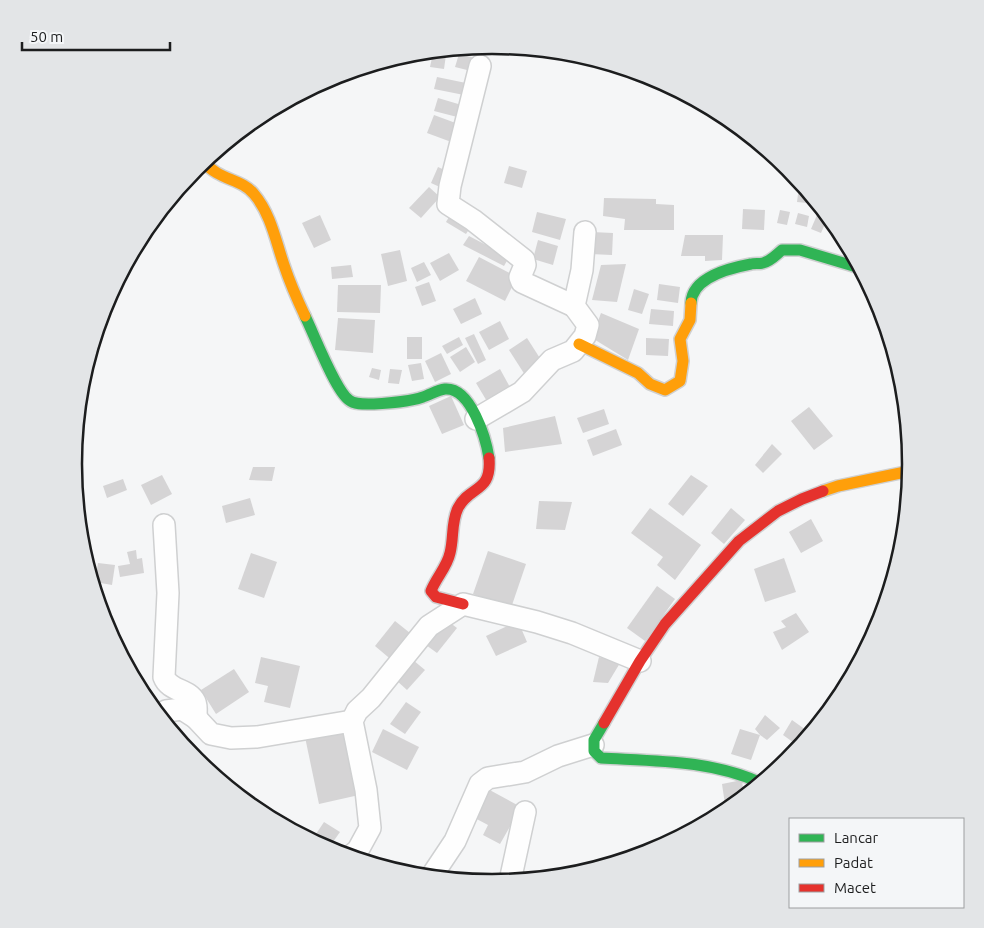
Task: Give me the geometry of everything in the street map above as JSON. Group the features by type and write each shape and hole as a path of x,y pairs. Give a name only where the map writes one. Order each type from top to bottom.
{"street":[{"path":"476,419 522,392 552,360 573,351 585,336 588,326 574,306 522,282 520,277 525,265 524,260 473,220 448,204 450,186 480,66"},
{"path":"209,168 214,173 241,182 260,200 288,277 341,391 348,401 362,405 404,400 424,397 444,389 454,391 469,404 484,435 489,465 488,475 481,488 468,495 458,508 452,529 449,556 431,591 436,597 537,622 572,633 640,661"},
{"path":"574,306 582,270 584,232"},
{"path":"579,344 638,373 650,384 665,390 680,381 683,361 680,340 690,320 692,296 698,286 712,275 751,264 763,263 772,259 782,250 789,248 850,265"},
{"path":"754,779 744,775 686,762 601,758 596,755 593,745 596,734 640,661 665,624 739,541 778,511 802,499 838,486 902,473"},
{"path":"164,525 168,593 164,677 168,685 188,695 195,703 196,718"},
{"path":"357,851 370,828 366,790 352,721 358,711 371,698 429,626 462,604"},
{"path":"166,712 182,709 196,718 211,734 231,738 257,737 352,721"},
{"path":"435,870 455,840 480,784 488,778 525,772 558,756 593,745"},
{"path":"512,873 525,812"}],"building":[{"path":"459,55 475,58 471,71 455,67"},
{"path":"446,56 444,69 430,67 432,58"},
{"path":"437,77 466,83 464,95 434,89"},
{"path":"438,98 465,106 461,118 434,111"},
{"path":"434,115 461,125 454,143 427,133"},
{"path":"509,166 527,171 522,188 504,183"},
{"path":"438,167 449,172 442,188 431,183"},
{"path":"429,187 440,197 421,218 409,208"},
{"path":"798,192 808,203 797,202"},
{"path":"604,198 656,199 656,204 674,205 674,230 624,230 625,219 603,216"},
{"path":"743,209 765,210 764,230 742,229"},
{"path":"453,210 473,223 466,234 446,222"},
{"path":"780,210 790,212 787,225 777,223"},
{"path":"537,212 566,219 560,240 532,232"},
{"path":"798,213 809,216 807,227 795,224"},
{"path":"817,214 825,225 821,233 811,229"},
{"path":"320,215 331,240 314,248 302,223"},
{"path":"592,232 613,233 612,255 590,254"},
{"path":"685,235 723,235 722,260 705,261 705,256 681,256"},
{"path":"469,236 509,257 504,266 463,245"},
{"path":"538,240 558,246 553,265 533,259"},
{"path":"400,250 407,281 388,286 381,254"},
{"path":"449,253 459,270 440,281 430,263"},
{"path":"479,257 517,277 505,301 466,281"},
{"path":"424,262 431,275 417,282 411,268"},
{"path":"626,264 617,302 592,300 601,265"},
{"path":"351,265 353,277 332,279 331,267"},
{"path":"429,282 436,301 422,306 415,287"},
{"path":"659,284 680,287 678,303 657,300"},
{"path":"338,285 381,285 380,313 337,312"},
{"path":"634,289 649,294 642,314 628,310"},
{"path":"475,298 482,314 461,324 453,309"},
{"path":"651,309 674,311 673,326 649,324"},
{"path":"601,313 639,329 628,360 592,338"},
{"path":"338,318 375,320 373,353 335,350"},
{"path":"500,321 509,339 489,350 479,332"},
{"path":"474,334 486,360 478,364 465,338"},
{"path":"407,337 422,337 422,359 407,359"},
{"path":"459,337 463,345 447,354 442,346"},
{"path":"527,338 543,363 525,375 509,350"},
{"path":"646,338 669,339 668,356 646,355"},
{"path":"466,347 475,362 460,372 450,357"},
{"path":"441,353 451,374 435,382 425,361"},
{"path":"421,363 424,379 412,381 408,365"},
{"path":"372,368 381,370 379,380 369,377"},
{"path":"390,369 402,370 399,384 388,383"},
{"path":"500,369 511,389 488,403 476,383"},
{"path":"451,396 464,425 442,434 429,406"},
{"path":"809,407 833,436 814,450 791,421"},
{"path":"604,409 609,424 583,433 577,418"},
{"path":"555,416 562,444 505,452 503,428"},
{"path":"616,429 622,445 593,456 587,440"},
{"path":"772,444 782,454 763,473 755,465"},
{"path":"253,467 275,467 272,481 249,480"},
{"path":"162,475 172,494 151,505 141,485"},
{"path":"691,475 708,486 683,516 668,504"},
{"path":"123,479 127,490 107,498 103,486"},
{"path":"250,498 255,515 226,523 222,506"},
{"path":"539,501 572,502 565,530 536,529"},
{"path":"650,508 701,545 675,580 657,565 663,557 631,533"},
{"path":"731,508 745,520 724,544 711,533"},
{"path":"811,519 823,541 801,553 789,532"},
{"path":"136,550 137,559 142,558 144,573 120,577 118,566 130,564 127,552"},
{"path":"488,551 526,564 511,608 473,594"},
{"path":"251,553 277,562 264,598 238,589"},
{"path":"784,558 796,592 765,602 754,569"},
{"path":"98,563 115,565 112,585 100,583 97,572"},
{"path":"657,586 675,599 645,641 627,628"},
{"path":"796,613 809,632 782,650 773,632 786,627 781,621"},
{"path":"445,619 457,628 437,653 426,645"},
{"path":"395,621 415,637 394,662 375,646"},
{"path":"518,621 527,642 496,656 486,636"},
{"path":"261,657 300,666 290,708 264,702 268,686 255,683"},
{"path":"599,657 620,663 608,683 593,682"},
{"path":"413,660 425,670 407,690 396,680"},
{"path":"234,669 249,692 216,714 201,690"},
{"path":"406,702 421,712 405,734 390,724"},
{"path":"765,715 780,728 767,740 755,729"},
{"path":"792,720 804,729 793,742 783,735"},
{"path":"345,728 359,795 319,804 305,737"},
{"path":"383,729 419,747 407,770 372,752"},
{"path":"740,729 760,735 751,760 731,754"},
{"path":"742,780 743,788 725,802 722,784"},
{"path":"486,788 521,807 500,844 483,835 488,825 471,816"},
{"path":"324,822 340,832 333,842 316,834"}],"traffic: fast":[{"path":"691,303 693,294 705,280 733,268 766,262 782,250 800,250 850,265"},
{"path":"305,316 331,374 343,394 349,400 361,404 393,403 417,399 445,389 454,391 462,396 470,405 476,416 485,439 489,458"},
{"path":"604,723 594,740 594,751 601,758 682,763 723,770 753,780"}],"traffic: slow":[{"path":"209,168 249,189 260,202 269,219 296,297 305,316"},
{"path":"579,344 638,373 650,384 665,390 680,381 683,361 680,339 690,320 691,303"},
{"path":"823,491 902,473"}],"traffic: jam":[{"path":"463,604 436,597 431,591 449,558 454,519 458,508 468,495 484,483 489,469 489,458"},
{"path":"604,723 640,661 665,624 739,541 778,511 823,491"}]}
